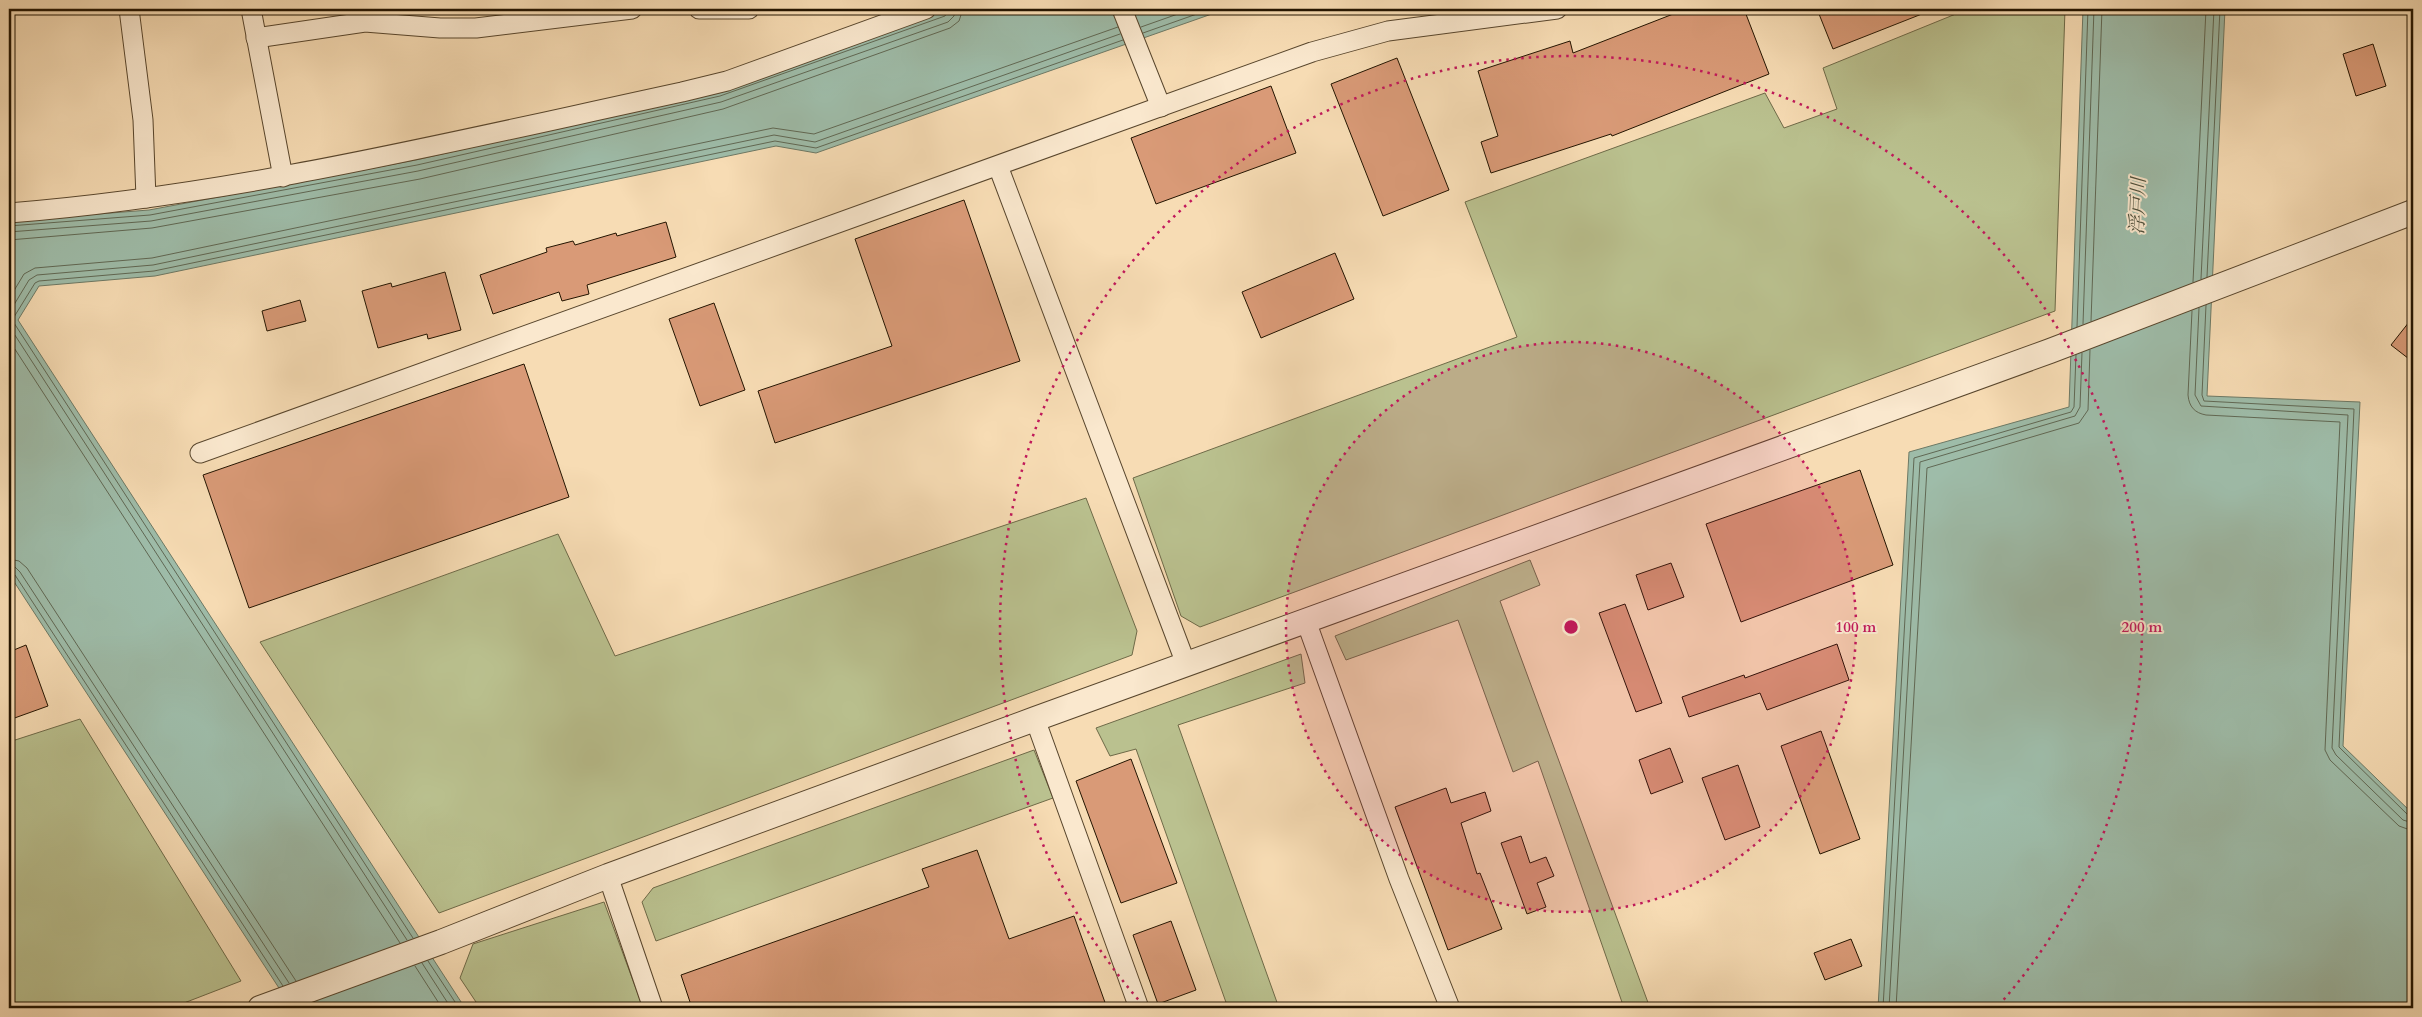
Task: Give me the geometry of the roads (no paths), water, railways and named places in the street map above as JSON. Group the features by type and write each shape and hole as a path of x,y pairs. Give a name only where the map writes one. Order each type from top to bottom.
{"street":[{"path":"129,9 143,120 146,198"},
{"path":"251,9 283,177"},
{"path":"256,38 365,22 440,28 476,28 632,9"},
{"path":"699,9 749,9"},
{"path":"9,213 146,198 283,177 727,81 888,15 926,9"},
{"path":"1122,9 1161,107"},
{"path":"200,453 1312,52 1388,31 1557,9"},
{"path":"998,166 1186,664"},
{"path":"264,1007 441,942 608,876 1035,718 2050,351 2413,212"},
{"path":"1306,621 1399,879 1450,1008"},
{"path":"1035,718 1091,879 1139,1008"},
{"path":"608,876 653,1008"}],"water":[{"path":"950,9 1226,9 816,153 776,146 155,276 39,286 18,320 465,1008 292,1008 9,574 9,221 149,210 416,160 718,91"},
{"name":"浮戸川","path":"2083,9 2225,9 2207,396 2360,402 2343,746 2413,814 2413,1008 1878,1008 1909,452 2069,407"}]}
